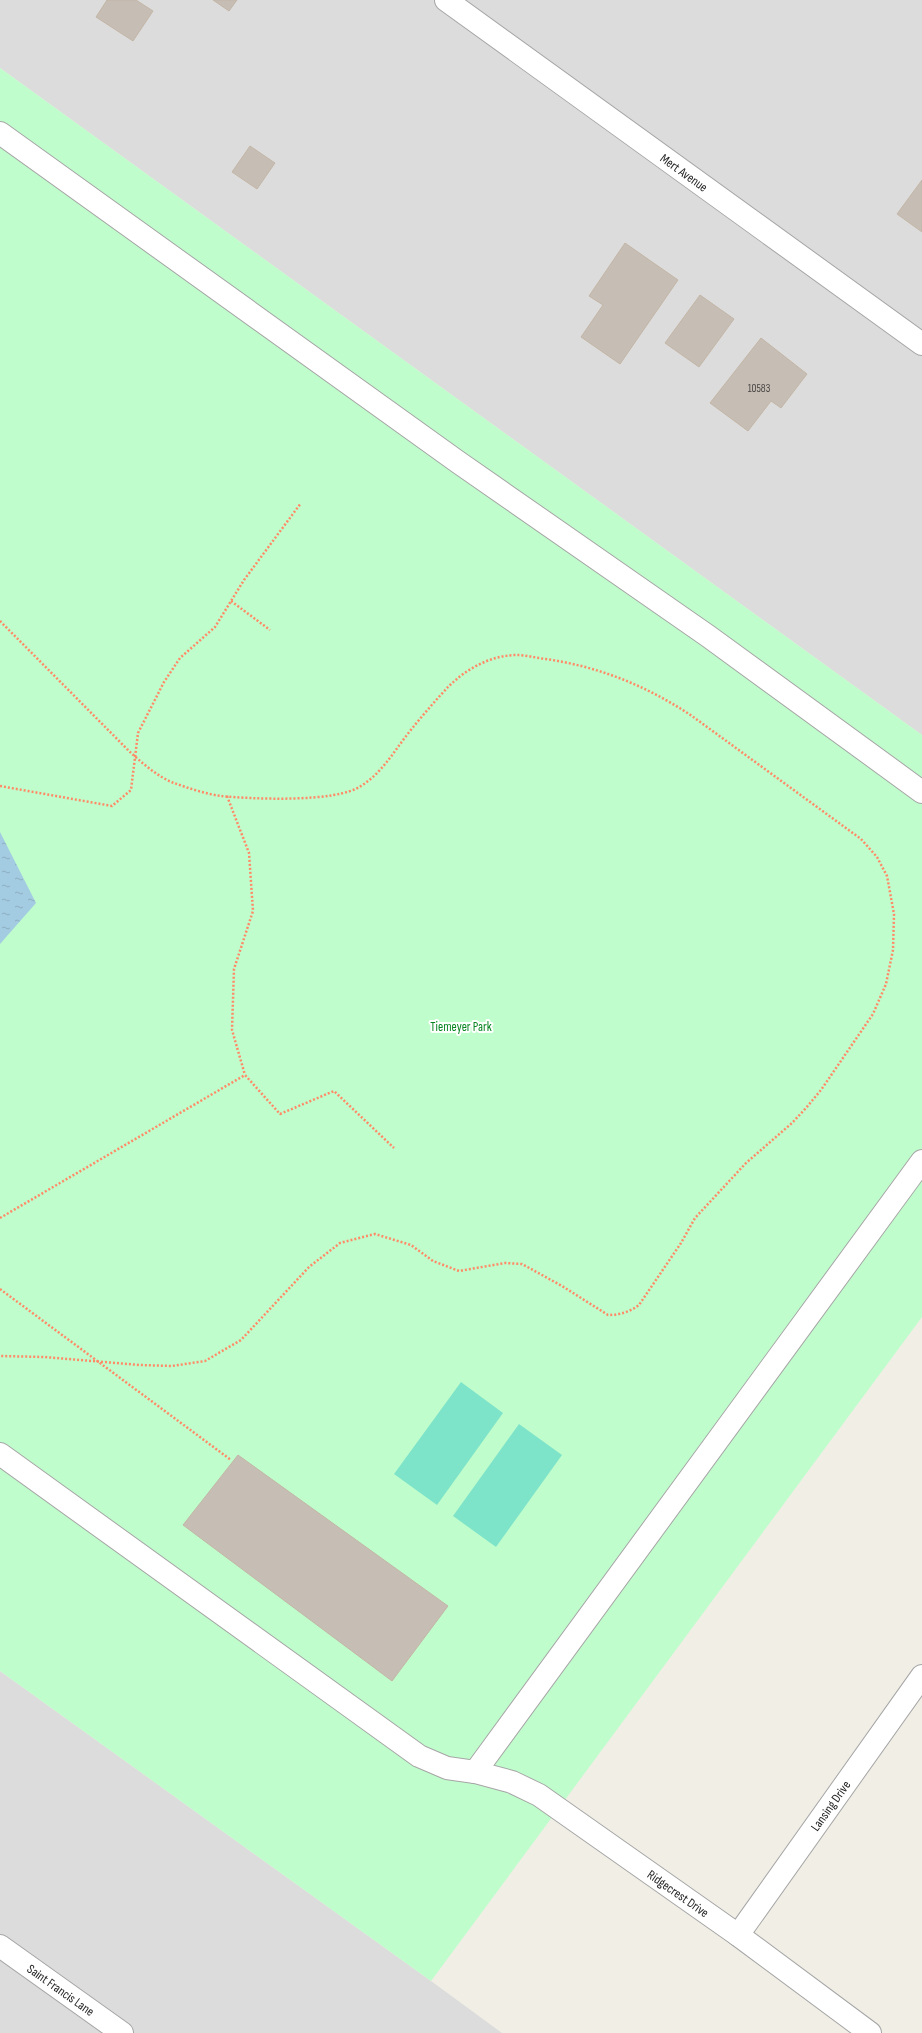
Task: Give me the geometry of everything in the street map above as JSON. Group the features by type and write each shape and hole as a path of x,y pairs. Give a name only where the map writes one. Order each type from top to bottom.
{"street":[{"name":"Mert Avenue","path":"446,0 922,344"},
{"path":"0,133 458,462 708,636 922,792"},
{"path":"475,1772 922,1161"},
{"name":"Ridgecrest Drive","path":"0,1454 419,1756 446,1768 475,1772 512,1782 539,1795 738,1935 870,2033"},
{"name":"Lansing Drive","path":"738,1935 922,1676"},
{"name":"Saint Francis Lane","path":"0,1946 122,2033"}],"path":[{"path":"0,786 112,806 131,790 138,733 164,682 180,658 215,627 244,580 301,503"},
{"path":"231,601 270,630"},
{"path":"0,622 135,756 172,783 220,796 306,798 332,796 360,787 388,762 410,731 449,686 469,669 492,660 517,655 569,663 604,671 665,698 861,839 877,857 887,876 894,914 893,950 886,984 870,1019 821,1090 792,1122 746,1163 695,1218 681,1243 639,1305 633,1310 616,1315 608,1315 562,1286 522,1264 505,1263 459,1271 433,1260 411,1245 375,1234 340,1243 309,1267 241,1340 205,1361 172,1366 98,1362 44,1357 0,1356"},
{"path":"227,796 249,853 253,912 234,969 232,1030 245,1075 280,1114 334,1091 394,1148"},
{"path":"0,1218 245,1075"},
{"path":"0,1289 231,1460"}],"shaded area":[{"path":"0,0 922,0 922,735 0,68"},
{"path":"0,1671 431,1981 502,2033 0,2033"}],"green space":[{"name":"Tiemeyer Park","path":"0,68 922,735 922,1317 431,1981 0,1671"},
{"path":"461,1382 503,1413 437,1505 394,1474"},
{"path":"519,1424 562,1455 496,1547 453,1516"}],"water":[{"path":"0,832 36,903 0,944"}],"building":[{"path":"107,0 136,0 153,11 133,41 96,17"},
{"path":"213,0 237,0 229,11"},
{"path":"250,146 275,163 257,189 232,172"},
{"path":"922,180 922,232 897,214"},
{"path":"625,243 678,280 620,364 581,337 603,305 589,296"},
{"path":"700,295 734,319 699,367 665,343"},
{"path":"761,338 807,374 781,408 771,401 748,431 710,403"},
{"path":"238,1455 448,1606 392,1681 183,1525"}]}
